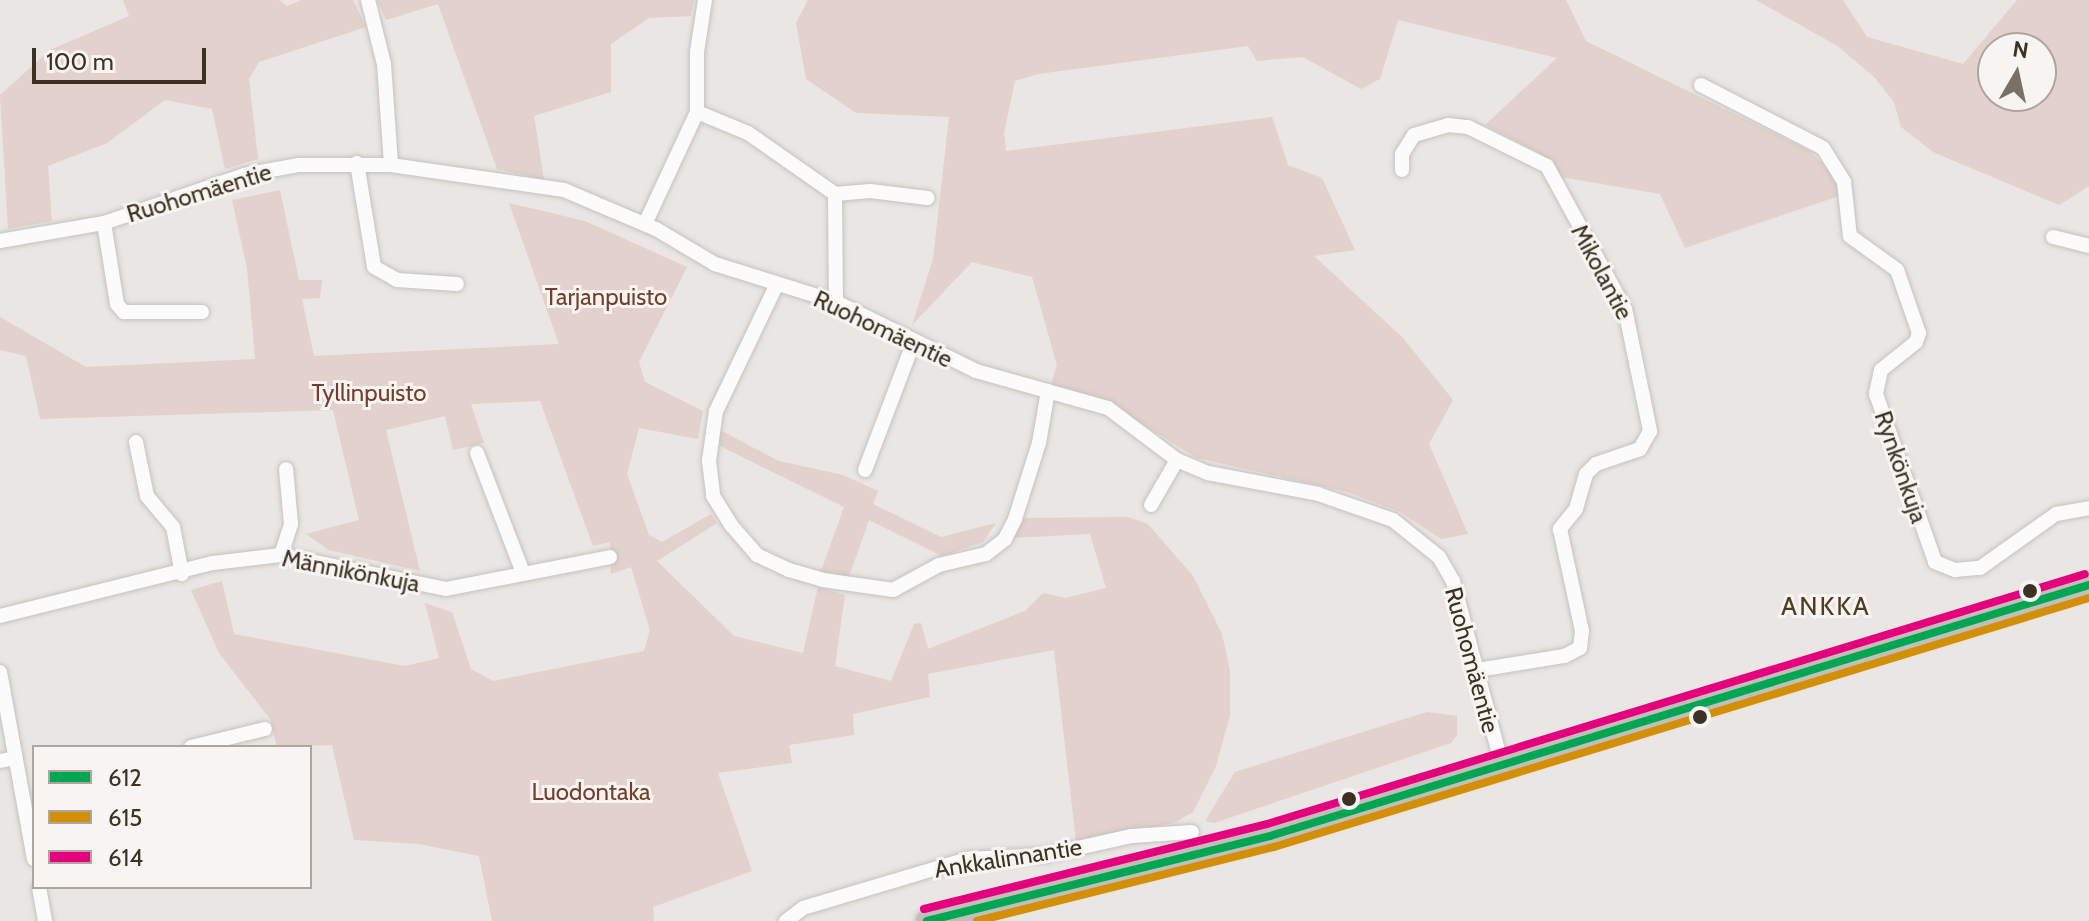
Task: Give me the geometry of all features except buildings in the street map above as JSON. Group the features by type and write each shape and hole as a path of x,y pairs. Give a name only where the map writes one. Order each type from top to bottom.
{"highway":[{"path":"927,921 1192,859 2089,585"}],"street":[{"path":"368,0 384,64 391,165"},
{"path":"645,224 697,112 697,52 705,0"},
{"name":"Rynkönkuja","path":"1701,85 1823,148 1847,190 1850,236 1897,270 1919,333 1916,342 1881,370 1876,394 1935,562 1955,570 1993,564 2056,514 2089,508"},
{"path":"697,112 748,133 835,194 870,191 928,198"},
{"name":"Mikolantie","path":"1402,170 1402,154 1414,135 1448,125 1468,127 1547,166 1628,316 1650,431 1640,449 1596,464 1586,474 1576,509 1560,529 1582,631 1580,648 1564,656 1478,670"},
{"path":"357,163 374,267 397,280 457,284"},
{"name":"Ruohomäentie","path":"0,241 104,223 244,175 299,165 391,165 564,190 645,224 715,264 776,286 836,302 976,371 1108,408 1177,460 1208,473 1360,505 1417,536 1439,557 1453,581 1502,765"},
{"path":"835,194 836,302"},
{"path":"104,223 117,304 124,312 202,312"},
{"path":"2053,237 2089,246"},
{"path":"776,286 716,411 709,461 713,496 731,525 757,555 789,570 823,580 893,590 939,565 986,554 1005,539 1015,519 1039,443 1048,391"},
{"path":"865,470 914,341"},
{"path":"136,442 147,496 173,527 182,574"},
{"path":"477,453 523,573"},
{"path":"1151,505 1177,460"},
{"path":"281,555 291,524 286,469"},
{"name":"Männikönkuja","path":"0,616 182,574 213,563 281,555 446,589 610,557"},
{"path":"0,672 16,758 26,778 32,839"},
{"path":"199,745 265,729"},
{"path":"0,761 16,758"},
{"name":"Ankkalinnantie","path":"786,921 803,908 967,859 1046,855 1132,836 1192,832"},
{"path":"39,889 45,921"}],"green space":[{"path":"123,0 279,0 287,6 301,0 353,0 366,27 259,62 249,79 258,159 225,169 212,109 165,100 107,143 48,166 52,221 8,229 0,95 50,50 129,16"},
{"path":"377,0 694,0 691,16 649,18 611,44 611,92 534,116 544,180 497,169 438,4 386,20"},
{"path":"808,0 1566,0 1586,41 1808,150 1834,174 1845,194 1685,248 1660,194 1555,176 1539,153 1485,125 1557,58 1398,20 1380,79 1361,89 1303,57 1257,61 1248,46 1038,74 1015,81 1004,133 1006,151 1272,117 1288,165 1322,178 1355,250 1314,256 1403,338 1453,400 1429,444 1468,534 1441,539 1400,512 1347,492 1197,458 1113,406 1051,385 1057,365 1032,277 972,262 912,325 933,259 949,117 856,113 806,79 796,23"},
{"path":"1756,0 1843,0 1867,37 1963,64 1977,47 1977,112 2057,112 2057,32 1990,32 2017,0 2089,0 2089,186 2059,205 1933,152 1901,127 1894,102 1875,78 1839,47"},
{"path":"280,190 299,280 322,280 320,298 302,299 314,356 559,344 509,203 585,221 687,267 639,362 645,382 703,411 698,439 639,428 627,474 649,535 662,542 711,514 717,523 657,561 734,636 803,653 818,587 845,595 835,666 891,681 914,624 921,623 928,649 1025,611 1043,593 1066,598 1106,588 1090,534 1012,538 1019,518 1128,517 1148,524 1193,576 1222,634 1230,671 1230,715 1216,766 1193,812 1174,823 1076,841 1054,650 928,674 930,697 853,714 854,735 789,745 792,763 718,773 752,871 653,907 654,921 492,921 479,856 419,844 354,840 332,745 276,745 270,719 219,653 191,590 222,581 234,634 405,666 439,658 425,603 452,612 471,669 493,681 644,651 650,630 631,567 611,574 610,542 593,546 540,401 471,404 484,443 453,450 445,416 386,430 420,571 329,550 306,534 359,520 333,410 40,419 26,356 0,350 0,317 86,367 255,359 247,268 232,200"},
{"path":"718,429 779,461 843,475 878,491 873,504 941,537 996,523 983,542 942,556 869,520 849,577 821,571 844,507 718,445"},
{"path":"1427,712 1457,716 1457,735 1451,743 1214,823 1205,821 1235,772"}],"transit line":[{"name":"614","path":"924,909 1267,824 2085,574"},
{"name":"612","path":"927,921 1270,836 2089,585"},
{"name":"615","path":"977,921 1274,847 2089,598"}],"district":[{"name":"ANKKA","path":"1826,607"}],"park label":[{"name":"Tarjanpuisto","path":"606,297"},
{"name":"Tyllinpuisto","path":"369,393"},
{"name":"Luodontaka","path":"591,792"}]}
